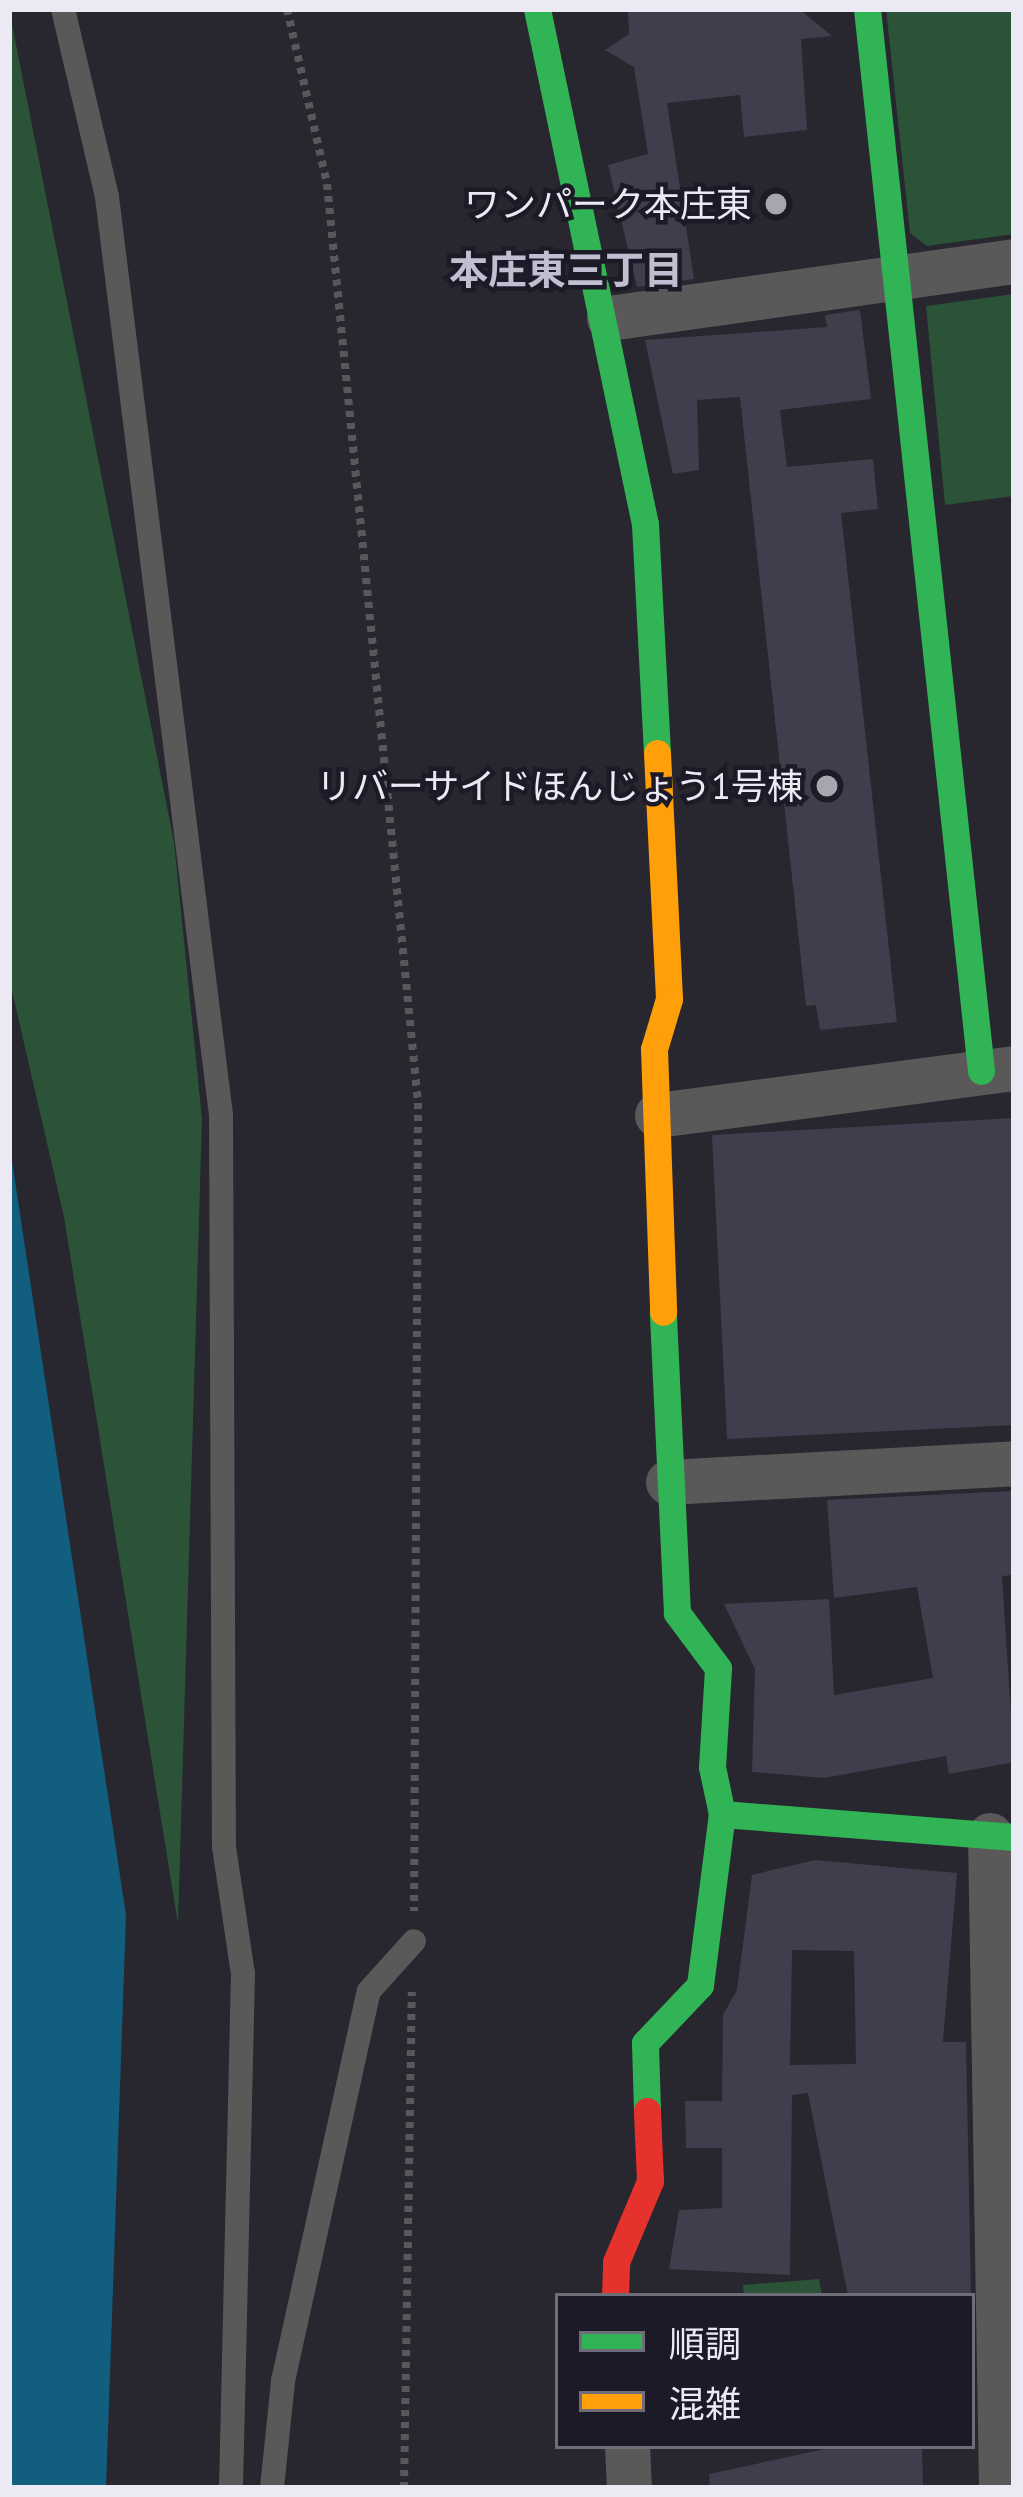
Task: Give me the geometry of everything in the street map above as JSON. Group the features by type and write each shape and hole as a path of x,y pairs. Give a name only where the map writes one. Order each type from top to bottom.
{"street":[{"path":"537,9 609,318 645,524 669,999 655,1049 676,1613 718,1668 712,1767 722,1814 700,1985 645,2043 650,2181 616,2262 615,2293"},
{"path":"657,1114 998,1069 896,277 867,9"},
{"path":"609,318 1014,261"},
{"path":"668,1482 1014,1463"},
{"path":"722,1814 1002,1836 994,2378 1000,2488"}],"lane":[{"path":"63,9 106,197 221,1115 224,1846 243,1974 231,2488"},
{"path":"272,2488 284,2381 369,1991 414,1941"}],"path":[{"path":"287,9 327,184 418,1103 414,1941 404,2488"}],"green space":[{"path":"9,9 174,842 202,1119 178,1924 64,1217 9,978"},
{"path":"886,9 1014,9 1014,234 927,246 910,233"},
{"path":"1014,294 1014,496 945,505 926,306"},
{"path":"819,2279 821,2293 744,2293 743,2285"}],"water":[{"path":"9,1141 126,1915 106,2488 9,2488"}],"building":[{"path":"628,9 799,9 832,36 801,39 807,130 744,137 740,95 667,103 694,279 637,287 608,165 648,154 634,67 605,50 629,34"},
{"name":"リバーサイドほんじょう1号棟","path":"860,310 871,399 780,410 787,467 873,459 878,509 841,513 897,1022 820,1030 816,1005 806,1006 740,397 697,400 699,470 673,474 645,340 827,327 825,315"},
{"path":"1014,1118 1014,1425 727,1439 712,1135"},
{"path":"1014,1491 1014,1575 1002,1576 1014,1762 949,1774 946,1756 824,1778 752,1772 755,1669 724,1604 829,1599 834,1695 933,1678 917,1587 834,1598 827,1500"},
{"path":"815,1860 957,1873 943,2042 966,2042 971,2293 847,2293 808,2093 792,2095 790,2275 669,2269 679,2210 722,2208 722,2148 686,2148 685,2101 722,2101 723,2015 737,1990 752,1875","holes":["792,1950 854,1951 856,2064 790,2065"]},
{"path":"825,2449 922,2449 923,2488 710,2488 709,2474"}],"traffic: fast":[{"path":"537,9 645,524 657,753"},
{"path":"867,9 981,1071"},
{"path":"647,2111 645,2043 700,1985 722,1814 712,1767 718,1668 677,1613 663,1312"},
{"path":"722,1814 1014,1837"}],"traffic: slow":[{"path":"657,753 669,999 654,1049 663,1312"}],"traffic: jam":[{"path":"615,2293 616,2262 650,2181 647,2111"}],"place":[{"name":"ワンパーク本庄東","path":"776,204"},
{"name":"リバーサイドほんじょう1号棟","path":"827,786"}],"district":[{"name":"本庄東三丁目","path":"566,270"}]}
